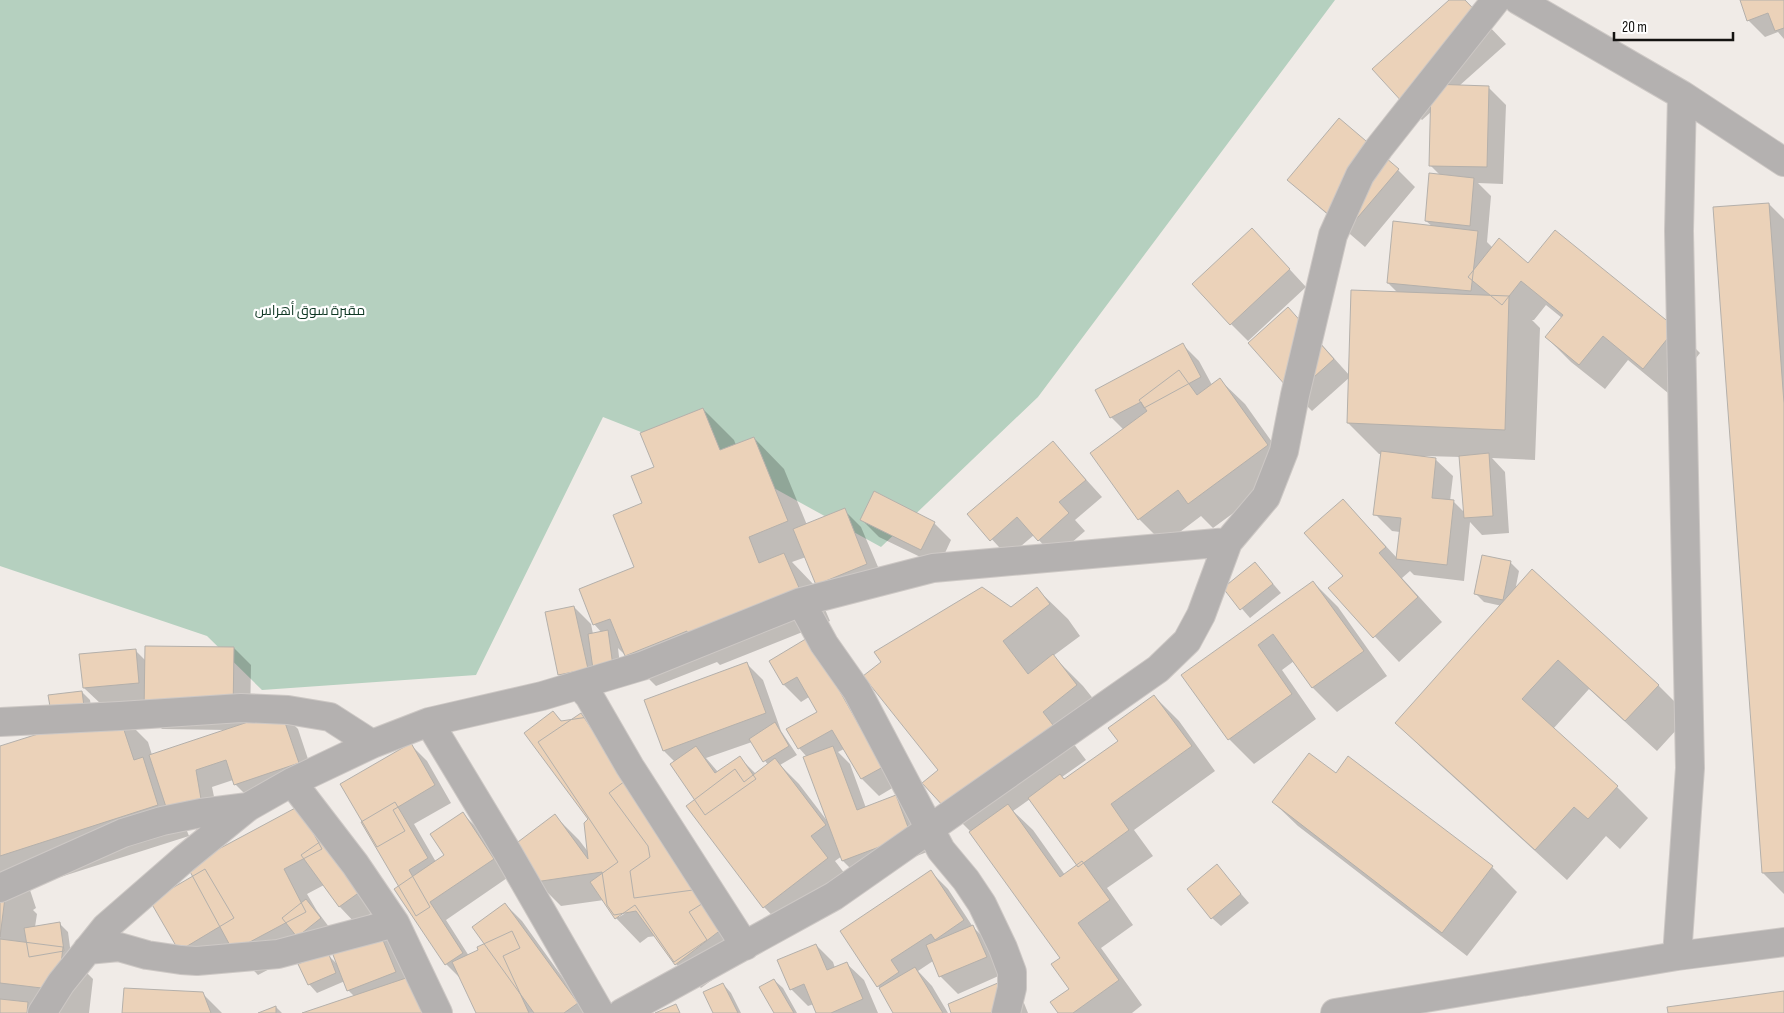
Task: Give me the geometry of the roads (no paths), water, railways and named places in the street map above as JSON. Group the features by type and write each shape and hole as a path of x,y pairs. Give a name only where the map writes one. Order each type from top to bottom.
{"street":[{"path":"622,1013 834,896 1158,669 1187,641 1201,615 1228,542 1266,497 1284,451 1295,395 1333,235 1360,175 1379,148 1496,0"},
{"path":"1518,0 1682,95 1784,162"},
{"path":"1678,956 1690,768 1680,241 1682,95"},
{"path":"42,1013 60,983 106,927 248,807 292,782 372,744 429,722 542,696 642,666 800,602 932,568 1228,542"},
{"path":"800,602 824,644 857,691 941,850 966,880 982,904 1012,972 1012,988 1006,1013"},
{"path":"579,685 589,696 630,767 745,946"},
{"path":"0,722 241,708 288,710 330,717 372,744"},
{"path":"429,722 508,853 600,1013"},
{"path":"292,782 355,864 394,923 438,1013"},
{"path":"0,888 123,833 162,821 201,813 248,807"},
{"path":"87,950 119,947 147,955 197,961 278,954 394,923"},
{"path":"1334,1013 1678,956 1784,942"}],"park label":[{"name":"مقبرة سوق أهراس","path":"310,310"}]}
